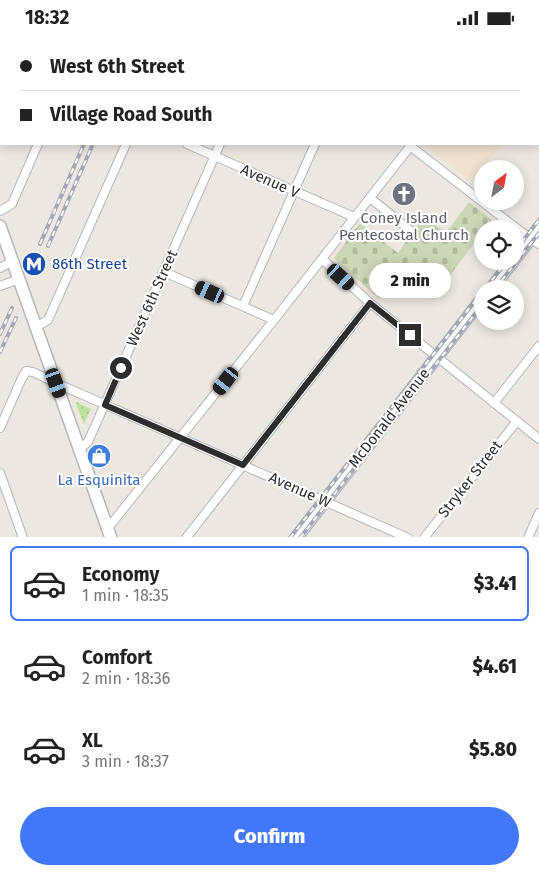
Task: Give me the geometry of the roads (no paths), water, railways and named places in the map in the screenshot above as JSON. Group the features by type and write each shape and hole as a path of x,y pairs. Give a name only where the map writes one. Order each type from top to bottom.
{"main road":[{"path":"0,226 110,533"},
{"path":"524,250 535,241 539,228"},
{"path":"498,280 506,270"},
{"name":"McDonald Avenue","path":"296,537 474,309"}],"street":[{"path":"0,211 12,204 38,145"},
{"path":"36,327 48,320 126,145"},
{"name":"Avenue V","path":"189,145 354,217"},
{"name":"West 6th Street","path":"79,449 88,442 220,145"},
{"path":"243,307 315,145"},
{"path":"110,533 181,438 411,145 535,241"},
{"path":"370,198 410,230"},
{"path":"322,259 370,303 539,439"},
{"path":"0,268 13,261"},
{"path":"164,272 274,320"},
{"path":"0,286 19,279"},
{"path":"186,537 370,303"},
{"path":"494,403 539,346"},
{"name":"Avenue W","path":"0,428 26,371 34,371 105,405 408,537"},
{"name":"Stryker Street","path":"424,537 517,421"},
{"path":"0,473 23,537"},
{"path":"528,537 539,513"}],"railway":[{"path":"40,244 84,145"},
{"path":"48,246 93,145"},
{"path":"524,239 539,220"},
{"path":"502,280 539,233"},
{"path":"492,280 500,270"},
{"path":"291,537 474,302"},
{"path":"0,334 12,308"},
{"path":"301,537 474,315"},
{"path":"0,352 16,318"}],"place":[{"name":"Coney Island Pentecostal Church","path":"404,194"},
{"name":"86th Street","path":"34,264"},
{"name":"La Esquinita","path":"99,456"}]}
